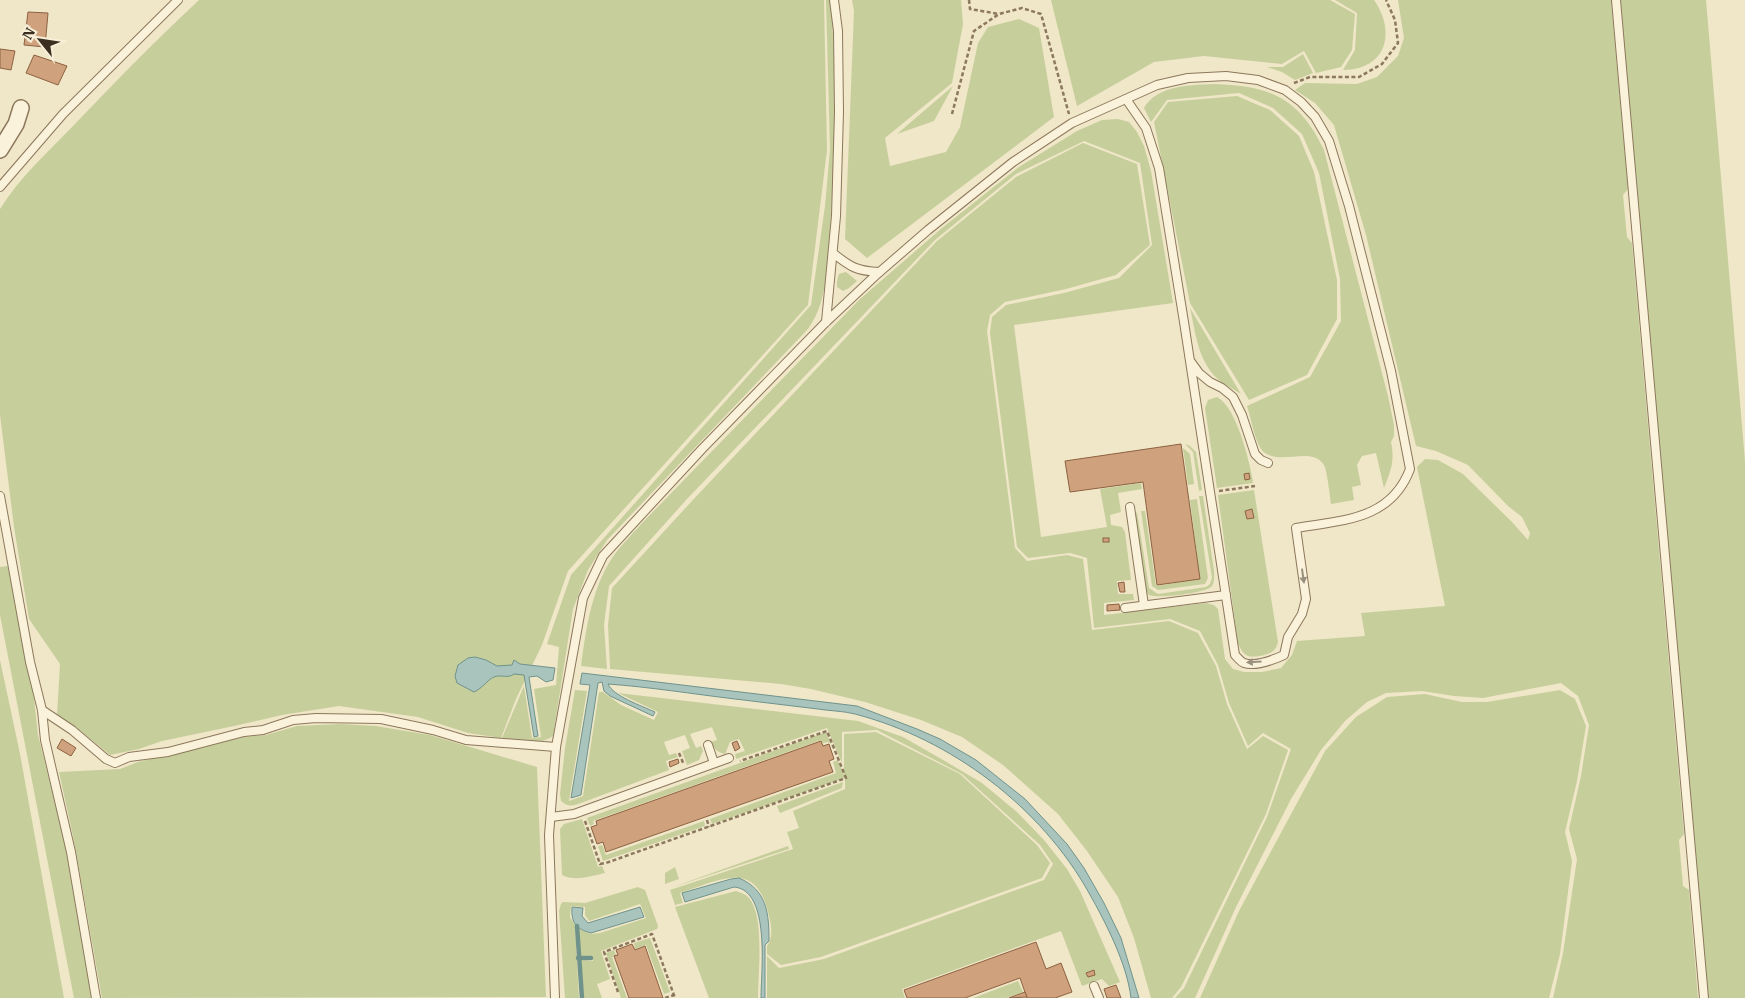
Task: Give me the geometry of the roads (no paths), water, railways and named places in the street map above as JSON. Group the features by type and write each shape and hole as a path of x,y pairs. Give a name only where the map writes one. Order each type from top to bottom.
{"street":[{"path":"0,150 16,124 21,108"}],"lane":[{"path":"0,187 63,114 178,0"},
{"path":"826,322 836,216 839,112 838,31 834,0"},
{"path":"1616,0 1704,998"},
{"path":"555,998 549,835 556,747 583,598 603,556 702,449 826,322 879,272 1013,162 1072,123 1157,85 1188,78 1226,76 1258,80 1285,90 1301,102 1315,117 1329,140 1349,206 1390,371 1410,469 1405,482 1394,498 1374,511 1352,519 1296,528 1306,599 1302,614 1288,637 1284,655 1272,660 1244,663 1235,655 1159,168 1146,128 1126,99"},
{"path":"833,253 845,264 862,271 879,272"},
{"path":"1190,360 1210,382 1222,388 1233,397 1242,415 1255,454 1261,460 1268,462"},
{"path":"0,496 30,662 42,710 45,740 73,861 96,998"},
{"path":"1130,508 1144,605"},
{"path":"1126,608 1226,594"},
{"path":"42,710 72,730 106,759 115,763 129,757 168,752 244,732 263,730 294,720 316,718 381,719 434,730 466,740 556,747"},
{"path":"708,745 714,763"},
{"path":"551,817 582,811 729,758"},
{"path":"1094,986 1099,998"}],"water":[{"path":"475,657 497,666 512,665 514,660 520,664 555,668 553,680 546,682 537,676 529,677 538,736 534,737 524,675 514,674 494,677 474,692 457,683 455,676 458,665 468,658"},
{"path":"582,673 857,706 940,739 976,760 1025,799 1067,844 1084,868 1121,938 1139,998 1131,998 1125,971 1109,930 1089,893 1069,862 1046,832 1019,805 959,759 925,740 891,725 851,713 608,684 622,697 655,712 653,716 610,696 604,691 602,682 598,683 581,795 571,798 590,685 580,684"},
{"path":"739,878 756,889 767,912 769,941 765,945 765,998 761,998 761,934 759,917 754,902 746,892 734,887 685,902 682,893"},
{"path":"572,907 583,908 582,916 588,923 640,907 644,917 591,933 576,925 572,917"}],"waterway":[{"path":"577,926 582,998"},
{"path":"578,958 591,958"}]}
